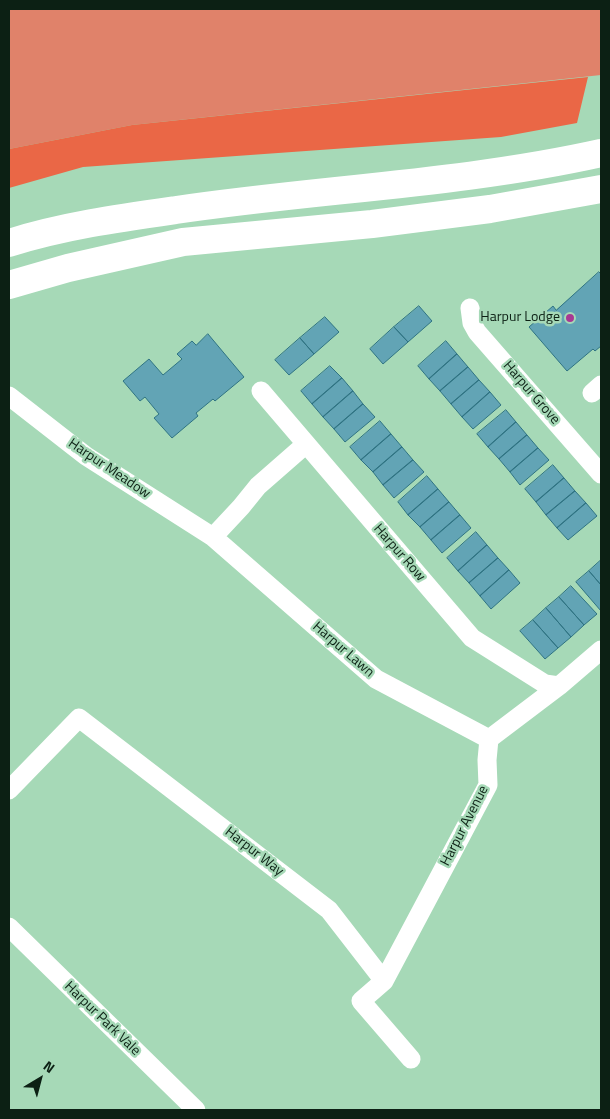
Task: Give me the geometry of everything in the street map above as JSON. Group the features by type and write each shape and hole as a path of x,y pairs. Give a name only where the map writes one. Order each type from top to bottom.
{"main road":[{"path":"9,243 113,218 235,201 441,179 601,153"},
{"path":"9,285 68,268 183,242 372,224 490,210 601,189"}],"street":[{"name":"Harpur Grove","path":"470,308 472,323 477,332 601,474"},
{"name":"Harpur Row","path":"261,391 472,638 545,684 559,686"},
{"name":"Harpur Meadow","path":"9,396 86,456 213,537"},
{"path":"213,537 258,486 306,444"},
{"name":"Harpur Lawn","path":"213,537 376,680 489,739"},
{"path":"489,739 559,686 601,650"},
{"name":"Harpur Way","path":"9,790 79,718 328,910 384,982"},
{"name":"Harpur Avenue","path":"384,982 488,785 487,760 489,739"},
{"name":"Harpur Park Vale","path":"9,927 196,1110"},
{"path":"384,982 361,1001 411,1059"}],"shaded area":[{"path":"9,9 601,9 601,75 132,125 9,149"},
{"path":"588,77 577,123 501,137 83,167 9,188 9,149 132,125"}],"building":[{"name":"Harpur Lodge","path":"599,272 601,274 601,346 595,351 593,349 567,371 529,327 553,306 556,310"},
{"path":"419,306 432,321 408,342 394,327"},
{"path":"325,317 339,332 314,354 300,338"},
{"path":"394,327 408,342 383,364 370,349"},
{"path":"208,334 244,377 215,401 213,399 196,413 198,416 172,438 154,418 159,414 145,397 140,401 123,381 149,359 163,375 182,359 177,354 192,341 196,345"},
{"path":"300,338 314,354 289,375 275,360"},
{"path":"446,341 457,354 429,379 418,366"},
{"path":"457,354 468,367 440,391 429,379"},
{"path":"330,366 342,378 312,404 301,391"},
{"path":"468,367 479,380 451,404 440,391"},
{"path":"342,378 353,391 323,417 312,404"},
{"path":"479,380 490,392 462,417 451,404"},
{"path":"353,391 363,404 334,429 323,417"},
{"path":"490,392 501,405 473,429 462,417"},
{"path":"363,404 375,417 345,442 334,429"},
{"path":"506,410 516,422 488,447 477,434"},
{"path":"380,421 391,434 361,460 350,447"},
{"path":"516,422 527,435 499,459 488,447"},
{"path":"391,434 402,447 373,472 361,460"},
{"path":"527,435 538,448 510,472 499,459"},
{"path":"402,447 413,460 383,485 373,472"},
{"path":"538,448 549,460 520,485 510,472"},
{"path":"413,460 424,472 394,498 383,485"},
{"path":"553,465 564,478 536,502 525,489"},
{"path":"427,476 438,489 408,515 398,502"},
{"path":"564,478 575,491 546,515 536,502"},
{"path":"438,489 449,502 420,527 408,515"},
{"path":"575,491 586,503 557,528 546,515"},
{"path":"449,502 460,515 431,540 420,527"},
{"path":"586,503 597,516 568,540 557,528"},
{"path":"460,515 471,528 442,553 431,540"},
{"path":"476,532 487,545 458,571 447,558"},
{"path":"487,545 498,558 469,583 458,571"},
{"path":"498,558 509,570 480,596 469,583"},
{"path":"601,560 601,585 589,571"},
{"path":"509,570 520,583 491,609 480,596"},
{"path":"589,571 601,585 601,611 576,582"},
{"path":"571,586 597,614 584,625 559,597"},
{"path":"559,597 584,625 571,637 546,608"},
{"path":"546,608 571,637 558,648 533,620"},
{"path":"533,620 558,648 545,659 520,631"}],"place":[{"name":"Harpur Lodge","path":"570,318"}]}
